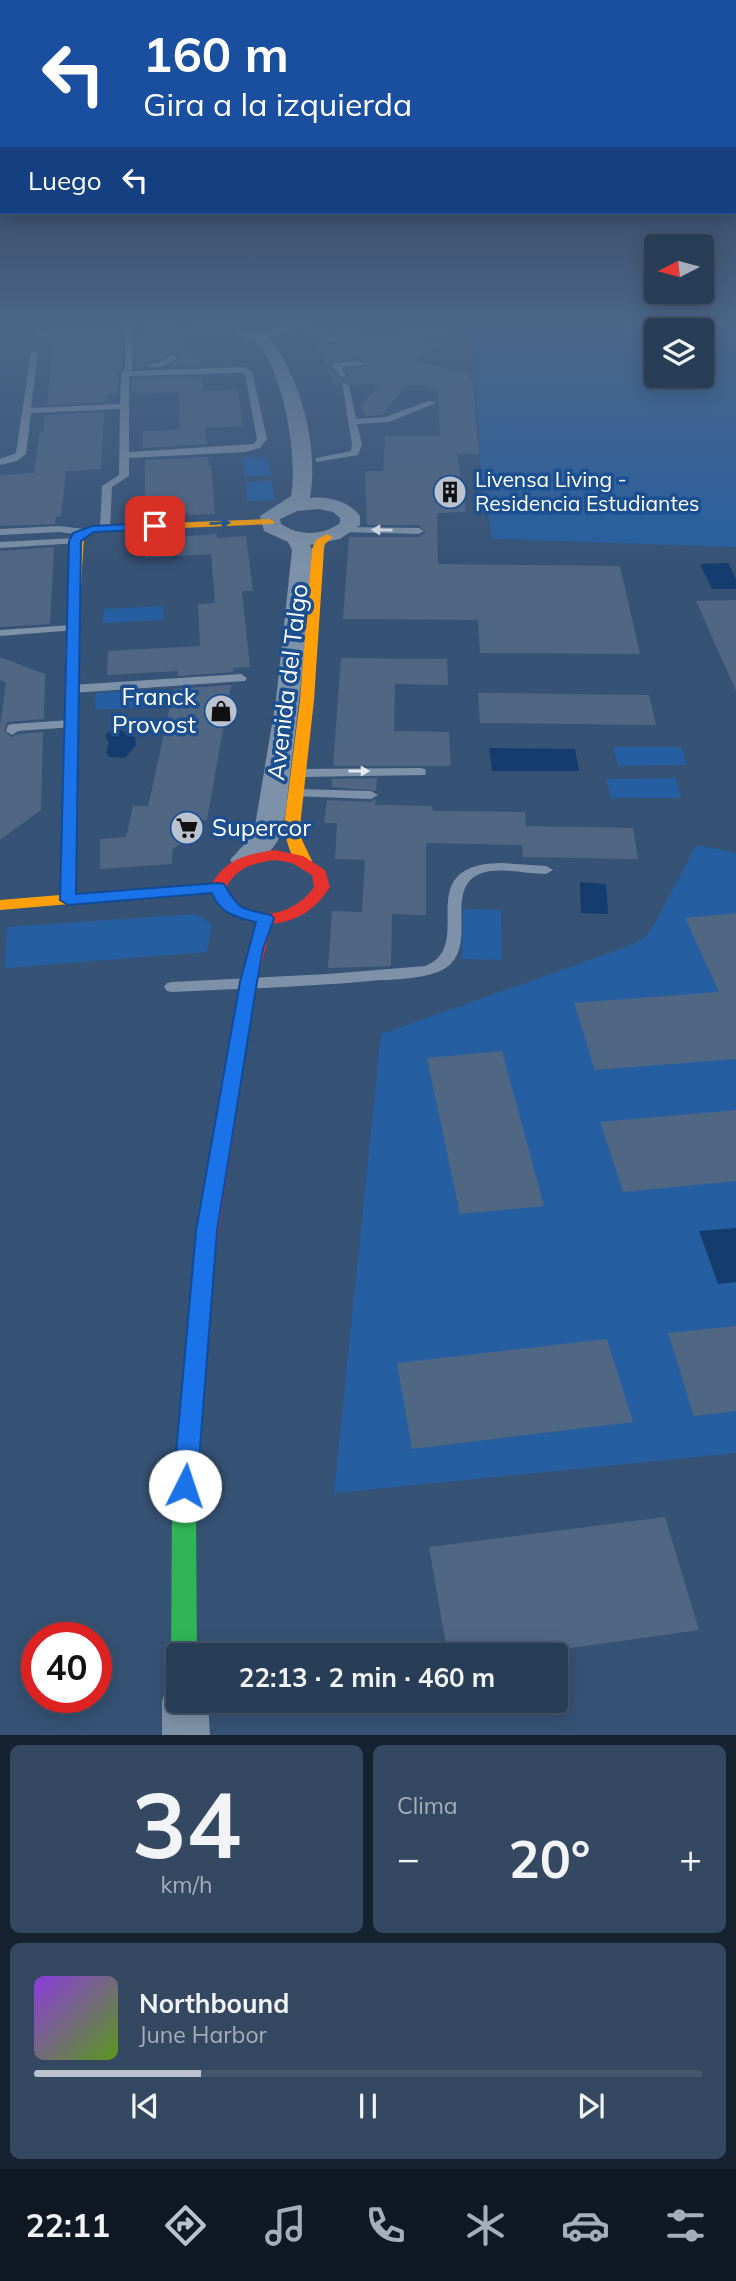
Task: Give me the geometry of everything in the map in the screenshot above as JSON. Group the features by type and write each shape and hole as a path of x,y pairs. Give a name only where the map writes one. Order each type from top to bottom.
{"street":[{"path":"293,407 304,478 300,498 293,505"},
{"path":"308,407 323,491 331,505"},
{"path":"293,505 331,505 350,516 350,525 336,533 296,538 277,531 269,522 275,512 293,505"},
{"path":"68,900 70,689 79,536 105,528 269,522"},
{"name":"Avenida del Talgo","path":"303,860 294,840 292,826 318,550 320,542 336,533"},
{"name":"Avenida del Talgo","path":"244,860 264,840 269,826 288,700 301,569 302,550 296,538"},
{"path":"275,855 303,860 316,868 323,878 324,889 318,900 307,909 292,916 265,919 243,915 223,901 218,888 225,874 244,860 275,855"},
{"path":"0,905 218,888"},
{"path":"184,1643 184,1513 207,1231 248,982 265,919"},
{"path":"185,1713 186,1735"}],"lane":[{"path":"0,462 14,459 21,454 27,407"},
{"path":"27,411 106,407"},
{"path":"105,528 107,486 124,475 125,407"},
{"path":"124,455 245,449 257,446 262,439 256,407"},
{"path":"319,460 355,453 357,444 350,407"},
{"path":"353,422 386,420 421,407"},
{"path":"0,532 59,529 79,536"},
{"path":"336,533 419,531"},
{"path":"0,539 79,536"},
{"path":"0,545 79,536"},
{"path":"0,633 72,628"},
{"path":"70,689 241,678"},
{"path":"14,717 14,721 70,721"},
{"path":"12,731 12,728 70,721"},
{"path":"299,773 420,772"},
{"path":"296,793 371,795"},
{"path":"172,987 320,981 420,971 442,964 452,951 455,894 463,877 479,869 546,870"}],"shaded area":[{"path":"477,407 736,407 736,547 492,539 480,462"},
{"path":"268,457 271,476 244,477 242,458"},
{"path":"272,481 275,500 247,501 245,482"},
{"path":"728,563 736,579 736,589 712,589 700,564"},
{"path":"163,606 163,620 103,623 104,609"},
{"path":"152,690 152,707 95,710 96,693"},
{"path":"112,730 121,730 135,737 136,745 125,758 109,757 106,753 109,743 105,735"},
{"path":"613,747 681,747 687,765 618,766"},
{"path":"489,748 575,749 579,771 492,771"},
{"path":"676,778 681,798 611,798 606,779"},
{"path":"696,845 736,853 736,1453 334,1493 381,1034 626,947 644,938 654,925"},
{"path":"580,882 606,884 608,914 581,913"},
{"path":"463,909 501,910 502,960 462,959"},
{"path":"196,914 212,924 207,952 5,968 7,927"},
{"path":"736,1228 736,1282 718,1284 699,1231"}],"building":[{"path":"179,407 240,407 243,426 205,428 207,444 143,448 143,431 180,430"},
{"path":"361,407 389,407 382,415 366,416"},
{"path":"439,407 475,407 479,454 457,454 466,512 437,513 438,564 620,566 640,654 480,653 478,620 343,619 349,537 419,537 426,532 419,525 367,525 365,471 383,471 385,436 440,436"},
{"path":"104,412 101,469 66,471 61,516 56,517 55,524 0,526 0,475 34,473 45,415"},
{"path":"208,457 215,514 145,516 145,460"},
{"path":"217,534 217,538 246,536 253,591 242,591 250,667 233,668 233,672 177,676 178,671 107,675 108,651 200,646 198,604 215,603 211,554 145,558 145,539"},
{"path":"54,547 50,624 0,627 0,551"},
{"path":"736,600 736,691 696,601"},
{"path":"0,657 45,674 44,719 7,722 4,730 11,737 43,732 41,810 0,840 0,726 6,683 0,680"},
{"path":"341,658 447,659 448,685 395,684 394,731 449,732 451,766 333,766"},
{"path":"231,685 207,820 195,820 189,837 172,850 172,864 100,869 100,839 126,837 133,806 148,806 174,689"},
{"path":"478,693 649,695 656,725 480,723"},
{"path":"377,778 376,791 332,787 332,779"},
{"path":"376,799 375,805 432,806 433,811 525,812 526,826 633,828 638,859 523,857 522,845 426,843 426,915 392,914 391,966 328,968 332,911 362,912 365,860 335,859 337,823 324,823 327,800 371,802"},
{"path":"736,913 736,1059 595,1070 574,1003 719,992 685,918"},
{"path":"502,1051 544,1206 460,1214 427,1058"},
{"path":"736,1110 736,1181 623,1192 600,1122"},
{"path":"736,1326 736,1411 694,1416 668,1333"},
{"path":"607,1339 633,1422 412,1449 397,1363"},
{"path":"665,1517 699,1630 568,1648 568,1643 446,1643 429,1547"}],"traffic: fast":[{"path":"184,1643 184,1513 205,1254"}],"traffic: slow":[{"path":"68,900 72,635 78,535 91,529 269,522"},
{"path":"304,861 294,840 292,826 307,700 318,549 320,542 327,537"},
{"path":"0,905 218,888"}],"traffic: jam":[{"path":"275,855 301,861 319,873 322,887 313,901 297,912 275,918 252,918 232,909 218,888 227,873 248,860 275,855"},
{"path":"205,1254 248,982 265,919"}],"place":[{"name":"Livensa Living - Residencia Estudiantes","path":"450,492"},
{"name":"Franck Provost","path":"221,711"},
{"name":"Supercor","path":"187,828"}],"route":[{"path":"155,526 92,529 78,536 75,541 67,874 68,900 218,888 223,901 231,908 243,915 265,919 260,929 248,982 207,1231 185,1486"}]}
